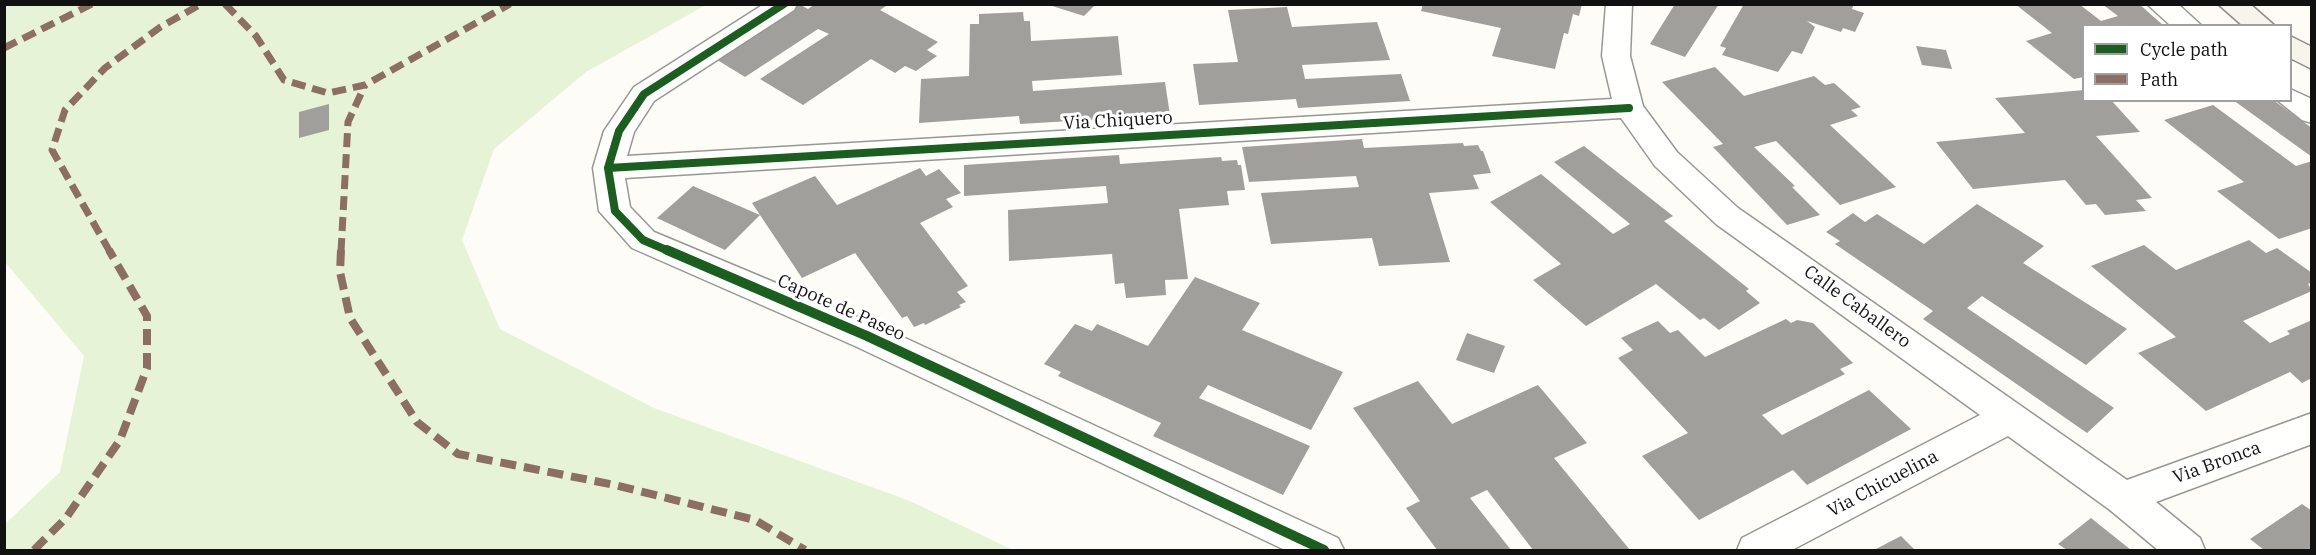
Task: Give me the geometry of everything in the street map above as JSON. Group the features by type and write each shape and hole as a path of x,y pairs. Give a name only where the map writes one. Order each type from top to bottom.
{"main road":[{"path":"2231,4 2259,24"},
{"path":"2292,46 2312,60"}],"street":[{"name":"Capote de Paseo","path":"784,4 644,94 619,131 608,168 615,211 643,240 867,336 1324,550"},
{"name":"Calle Caballero","path":"1619,4 1616,56 1629,108 1666,159 1727,216 2123,498 2186,550"},
{"path":"2160,4 2186,24"},
{"path":"2292,99 2312,113"},
{"name":"Via Chiquero","path":"608,168 1629,108"},
{"name":"Via Chicuelina","path":"1756,550 2010,417"},
{"name":"Via Bronca","path":"2123,498 2312,428"}],"green space":[{"path":"4,5 706,5 586,72 494,149 462,240 500,329 654,408 910,501 1013,550 5,550 5,524 60,472 84,356 5,262"}],"building":[{"path":"799,4 808,9 815,4 889,4 880,10 938,42 927,50 937,56 916,71 905,66 895,73 871,59 803,105 760,79 829,34 818,29 745,77 714,58"},
{"path":"1423,4 1582,4 1579,16 1573,14 1568,34 1564,33 1555,69 1492,56 1501,28 1421,11"},
{"path":"1675,4 1719,4 1685,57 1650,44"},
{"path":"1744,4 1854,4 1852,9 1864,13 1855,32 1843,28 1841,32 1807,21 1815,27 1802,54 1792,51 1778,72 1722,55 1726,48 1720,46"},
{"path":"2015,4 2079,4 2101,21 2118,16 2102,4 2139,4 2162,24 2082,24 2082,77 2074,79 2026,41 2052,33"},
{"path":"1049,5 1095,5 1084,16"},
{"path":"1287,7 1292,27 1377,22 1390,60 1302,65 1305,79 1401,74 1410,101 1298,108 1296,99 1199,105 1193,64 1238,62 1228,10"},
{"path":"1023,12 1024,21 1030,21 1031,41 1118,36 1122,75 1032,81 1033,91 1165,82 1170,115 1020,124 1019,116 919,123 921,79 969,76 970,24 979,24 979,14"},
{"path":"1916,46 1946,50 1952,69 1922,65"},
{"path":"1715,67 1744,96 1814,76 1825,85 1834,83 1861,107 1851,110 1858,116 1830,125 1896,187 1840,205 1776,141 1754,147 1795,186 1792,187 1820,215 1787,225 1713,147 1723,144 1662,82"},
{"path":"2082,90 2082,102 2113,102 2140,132 2096,136 2152,198 2136,200 2146,211 2105,215 2096,204 2086,205 2065,180 1973,189 1936,142 2025,133 1995,98"},
{"path":"2236,102 2276,102 2312,128 2312,157"},
{"path":"329,104 329,130 299,138 299,112"},
{"path":"2213,105 2296,166 2312,161 2312,228 2279,239 2217,191 2244,182 2164,120"},
{"path":"1362,139 1364,148 1463,143 1464,146 1478,145 1483,151 1491,173 1473,175 1479,189 1429,193 1450,262 1379,266 1372,238 1271,244 1261,193 1359,187 1356,176 1249,182 1242,147"},
{"path":"1584,146 1673,216 1664,221 1749,289 1746,291 1760,303 1719,330 1704,318 1700,320 1656,284 1586,326 1533,280 1561,264 1490,202 1541,174 1613,234 1630,224 1554,162"},
{"path":"1119,155 1120,164 1221,157 1222,161 1237,160 1238,165 1241,165 1245,190 1227,191 1229,205 1179,209 1188,279 1165,280 1166,295 1126,298 1124,283 1115,284 1112,254 1009,261 1008,210 1108,203 1106,186 964,196 964,165"},
{"path":"920,168 926,176 939,169 961,193 946,199 953,207 920,223 968,286 957,292 966,302 959,305 961,307 925,325 924,323 914,327 907,316 902,318 855,253 802,278 752,203 815,176 837,205"},
{"path":"693,186 760,215 725,250 657,218"},
{"path":"1977,204 2044,246 2023,263 2127,329 2086,365 1982,296 1967,308 2114,408 2087,433 1923,319 1933,311 1835,244 1840,241 1826,232 1853,213 1865,222 1877,214 1924,244"},
{"path":"2249,240 2266,253 2277,248 2312,273 2312,282 2308,284 2312,291 2243,321 2270,343 2290,334 2287,331 2312,320 2312,378 2302,383 2290,372 2206,411 2138,353 2176,337 2091,266 2144,245 2176,270"},
{"path":"1195,277 1260,303 1242,330 1343,372 1311,430 1208,385 1199,398 1310,446 1283,495 1153,436 1161,423 1058,376 1061,372 1044,364 1075,324 1092,331 1097,324 1148,346"},
{"path":"1786,319 1791,323 1797,320 1813,323 1853,363 1840,369 1845,374 1762,415 1782,435 1869,390 1911,429 1807,485 1793,470 1699,520 1642,456 1688,433 1618,358 1633,350 1621,338 1658,321 1670,333 1678,330 1705,357"},
{"path":"1467,333 1505,346 1494,373 1456,360"},
{"path":"1418,381 1452,424 1538,385 1587,443 1554,458 1630,550 1533,550 1487,490 1470,498 1511,550 1437,550 1406,508 1420,501 1353,408"},
{"path":"2302,504 2312,511 2312,550 2264,550 2250,539"},
{"path":"2091,518 2131,550 2067,550 2058,544"},
{"path":"1901,536 1915,550 1874,550"}],"marked path":[{"path":"4,48 92,4"},
{"path":"34,550 66,518 120,440 147,368 147,316 52,150 65,110 105,68 159,28 201,4"},
{"path":"225,4 256,36 284,80 328,93 365,85 510,4"},
{"path":"365,85 348,122 340,272 350,318 417,422 458,454 615,485 755,520 805,550"}],"cycle path":[{"path":"784,4 644,94 619,131 608,168 615,211 643,240 867,336 1324,550"},
{"path":"608,168 1629,108"}]}
